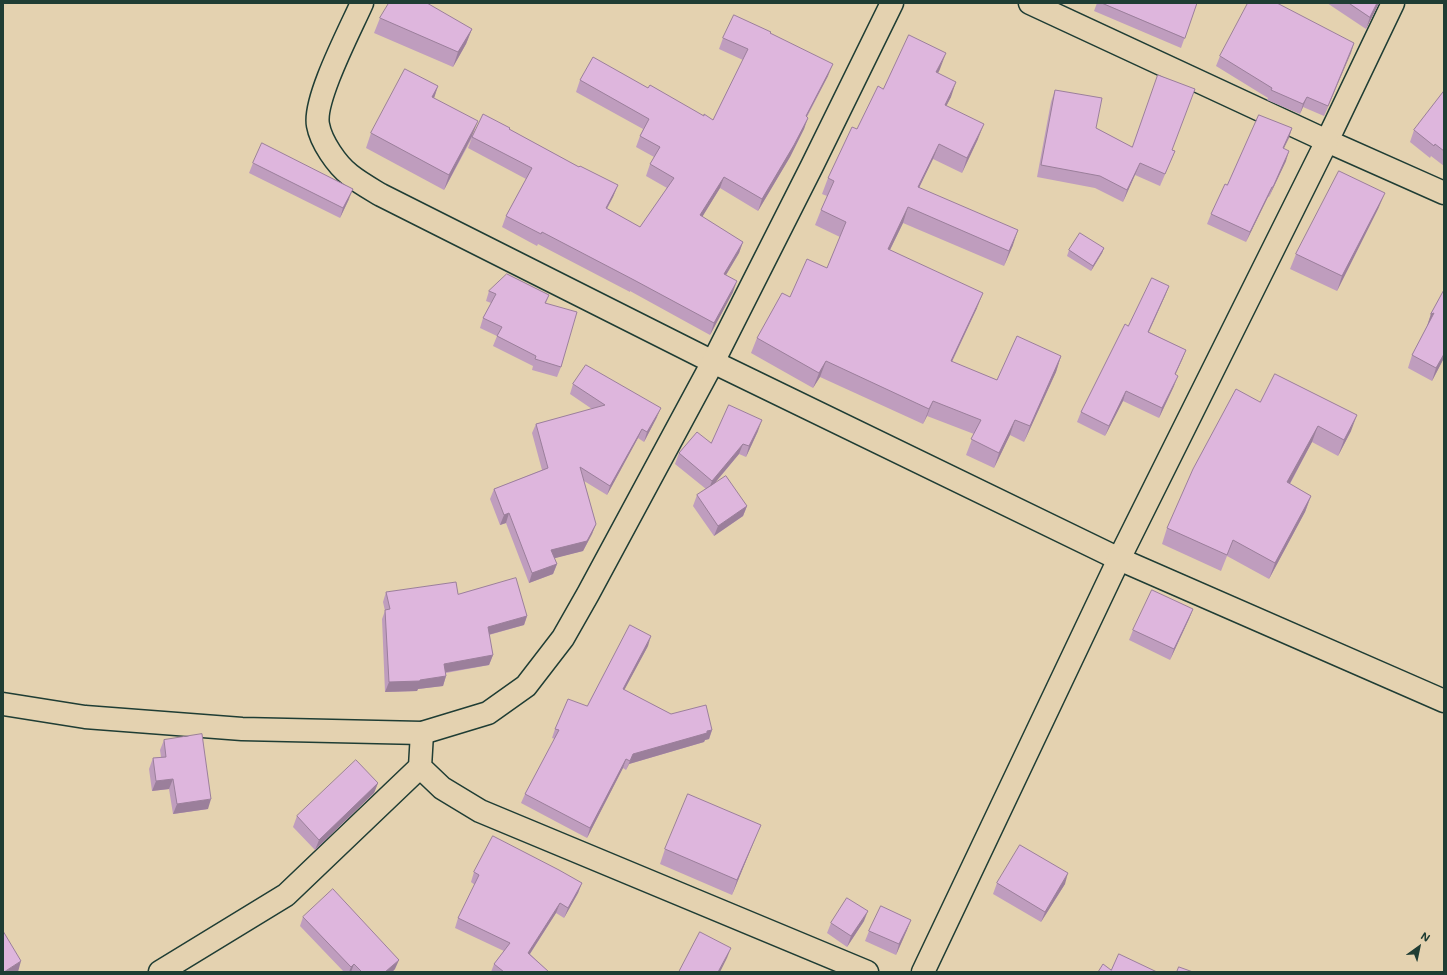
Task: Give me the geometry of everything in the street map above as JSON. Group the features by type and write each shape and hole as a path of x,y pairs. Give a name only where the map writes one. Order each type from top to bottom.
{"street":[{"path":"362,3 331,71 318,109 318,124 324,141 332,156 349,175 381,195 713,362 1119,559 1444,701"},
{"path":"3,704 85,717 242,729 422,732 488,713 526,686 563,638 585,601 713,362 892,3"},
{"path":"1030,3 1326,141 1444,193"},
{"path":"923,972 1119,559 1393,3"},
{"path":"160,972 286,895 420,767 422,732"},
{"path":"420,767 442,788 480,811 867,972"}],"building":[{"path":"389,3 427,3 472,29 458,52 380,18"},
{"path":"1102,3 1197,3 1185,38"},
{"path":"1248,3 1277,3 1354,43 1328,106 1307,97 1303,104 1271,90 1272,88 1220,56"},
{"path":"1349,3 1377,3 1370,17"},
{"path":"734,15 833,64 806,116 808,118 794,145 762,199 724,177 700,215 743,242 724,274 737,281 714,323 542,232 541,234 506,216 532,168 472,137 483,114 579,167 580,166 618,185 606,208 640,227 674,178 650,164 660,147 640,136 649,119 580,80 593,57 648,88 650,85 713,120 748,49 723,38"},
{"path":"909,35 946,53 936,72 956,82 945,105 984,124 967,158 939,144 918,187 1018,230 1009,251 908,207 888,249 983,293 951,361 997,380 1017,336 1061,356 1030,426 1015,420 999,453 971,439 981,420 933,401 929,409 826,361 819,373 757,338 782,293 790,297 807,259 827,268 846,222 821,210 834,181 828,178 852,127 857,129 878,86 883,89"},
{"path":"405,69 438,86 432,97 478,121 449,175 371,133"},
{"path":"1158,75 1195,89 1172,150 1175,151 1165,174 1140,163 1127,190 1100,176 1041,165 1055,90 1102,98 1096,128 1132,147"},
{"path":"1444,91 1444,151 1435,144 1434,146 1414,130"},
{"path":"1259,115 1292,128 1283,148 1289,151 1273,187 1250,232 1211,214 1225,184 1227,185"},
{"path":"262,143 353,189 343,208 253,163"},
{"path":"1339,171 1385,193 1342,276 1296,254"},
{"path":"1080,233 1104,248 1093,266 1069,250"},
{"path":"507,274 549,295 545,303 577,312 561,367 535,359 536,356 497,336 502,327 483,318 496,294 489,291"},
{"path":"1152,278 1169,286 1148,332 1186,350 1175,374 1178,376 1162,408 1126,391 1109,426 1081,412 1125,324 1128,326"},
{"path":"1444,290 1444,354 1436,368 1412,355"},
{"path":"586,365 661,408 647,432 642,429 610,486 580,467 596,524 587,541 551,550 557,564 532,573 509,513 504,515 494,489 548,468 536,424 605,405 573,384"},
{"path":"1275,374 1357,415 1344,440 1318,426 1287,482 1311,496 1275,563 1233,540 1227,555 1167,528 1193,469 1236,389 1260,402"},
{"path":"729,405 762,420 749,446 743,444 712,481 679,453 697,432 711,443"},
{"path":"726,476 747,506 718,526 697,495"},
{"path":"516,578 527,616 488,627 493,655 444,664 446,676 420,681 389,682 385,610 390,609 386,592 456,582 458,594"},
{"path":"1152,590 1193,609 1174,649 1133,630"},
{"path":"630,625 651,636 623,689 671,714 706,705 712,730 707,731 707,733 633,754 630,761 626,759 590,828 525,794 559,730 555,729 568,699 587,706"},
{"path":"202,734 211,799 177,804 173,779 156,781 153,758 166,757 164,740"},
{"path":"356,760 378,783 319,840 297,816"},
{"path":"688,794 761,825 737,880 665,849"},
{"path":"493,836 582,883 568,908 560,903 528,953 549,972 504,972 494,964 510,943 458,918 479,875 474,872"},
{"path":"1020,845 1068,873 1045,912 997,883"},
{"path":"333,889 399,960 385,972 362,972 354,964 351,967 303,917"},
{"path":"847,898 868,911 851,936 831,923"},
{"path":"881,906 911,920 899,944 869,931"},
{"path":"3,931 21,961 4,972 3,972"},
{"path":"700,932 731,948 718,972 679,972"},
{"path":"1119,954 1157,972 1098,972 1103,964 1111,970"},
{"path":"1179,967 1193,972 1177,972"}]}
